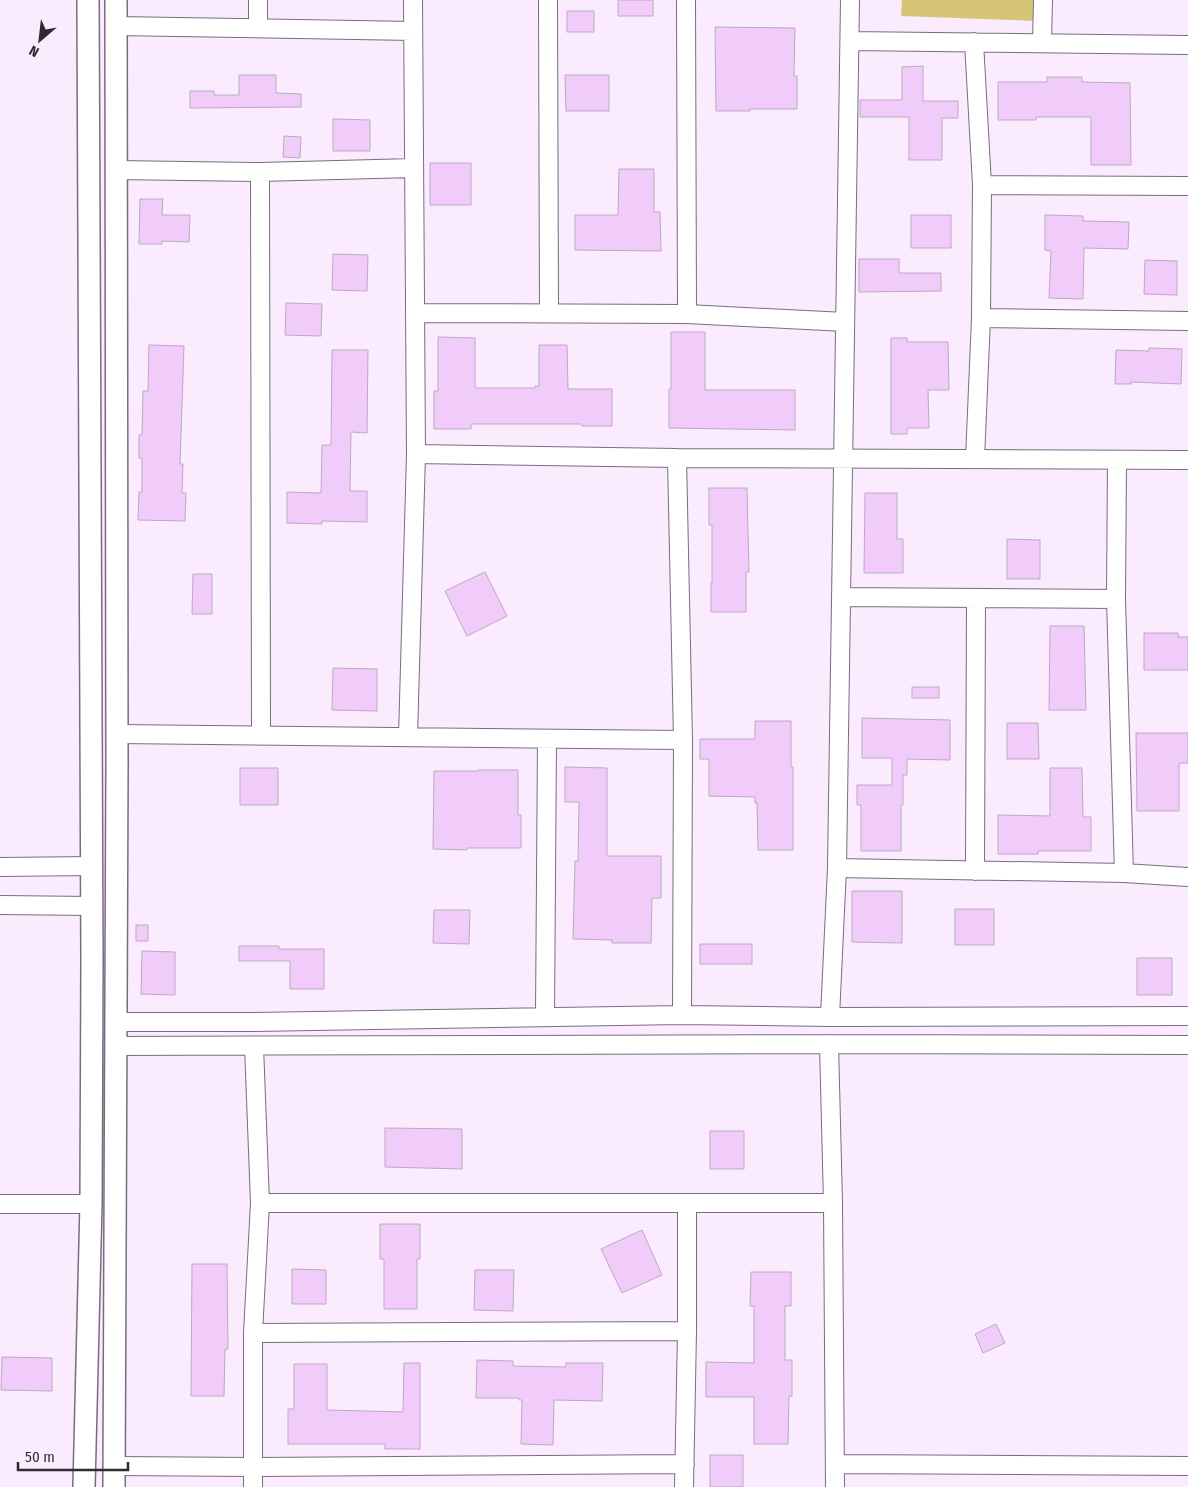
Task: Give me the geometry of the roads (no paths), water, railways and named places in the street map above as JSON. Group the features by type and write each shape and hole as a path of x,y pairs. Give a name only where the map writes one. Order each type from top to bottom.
{"street":[{"path":"84,1487 91,1204 92,906 88,0"},
{"path":"116,0 117,734 114,1476 253,1467 685,1464"},
{"path":"258,0 258,28"},
{"path":"408,737 416,454 412,0"},
{"path":"548,0 549,314"},
{"path":"686,0 687,314"},
{"path":"830,1017 837,868 850,0"},
{"path":"1042,43 1043,0"},
{"path":"116,26 413,31"},
{"path":"850,41 1188,45"},
{"path":"974,42 982,185 975,459"},
{"path":"116,170 260,172 414,168"},
{"path":"260,172 261,736"},
{"path":"982,185 1188,186"},
{"path":"415,313 687,314 845,322"},
{"path":"980,318 1188,321"},
{"path":"416,454 677,458 1188,460"},
{"path":"677,458 684,740 682,1015"},
{"path":"1117,460 1116,599 1124,874"},
{"path":"841,597 1116,599"},
{"path":"975,870 976,598"},
{"path":"117,734 684,740"},
{"path":"545,1018 547,739"},
{"path":"0,866 92,866"},
{"path":"837,868 975,870 1188,877"},
{"path":"0,904 92,906"},
{"path":"116,1022 254,1022 682,1015 830,1017 1188,1016"},
{"path":"829,1044 833,1203 835,1487"},
{"path":"116,1046 1188,1045"},
{"path":"253,1487 254,1333 260,1203 254,1046"},
{"path":"260,1203 833,1203"},
{"path":"684,1487 687,1203"},
{"path":"0,1204 91,1204"},
{"path":"254,1333 687,1331"},
{"path":"835,1464 1188,1466"}]}
